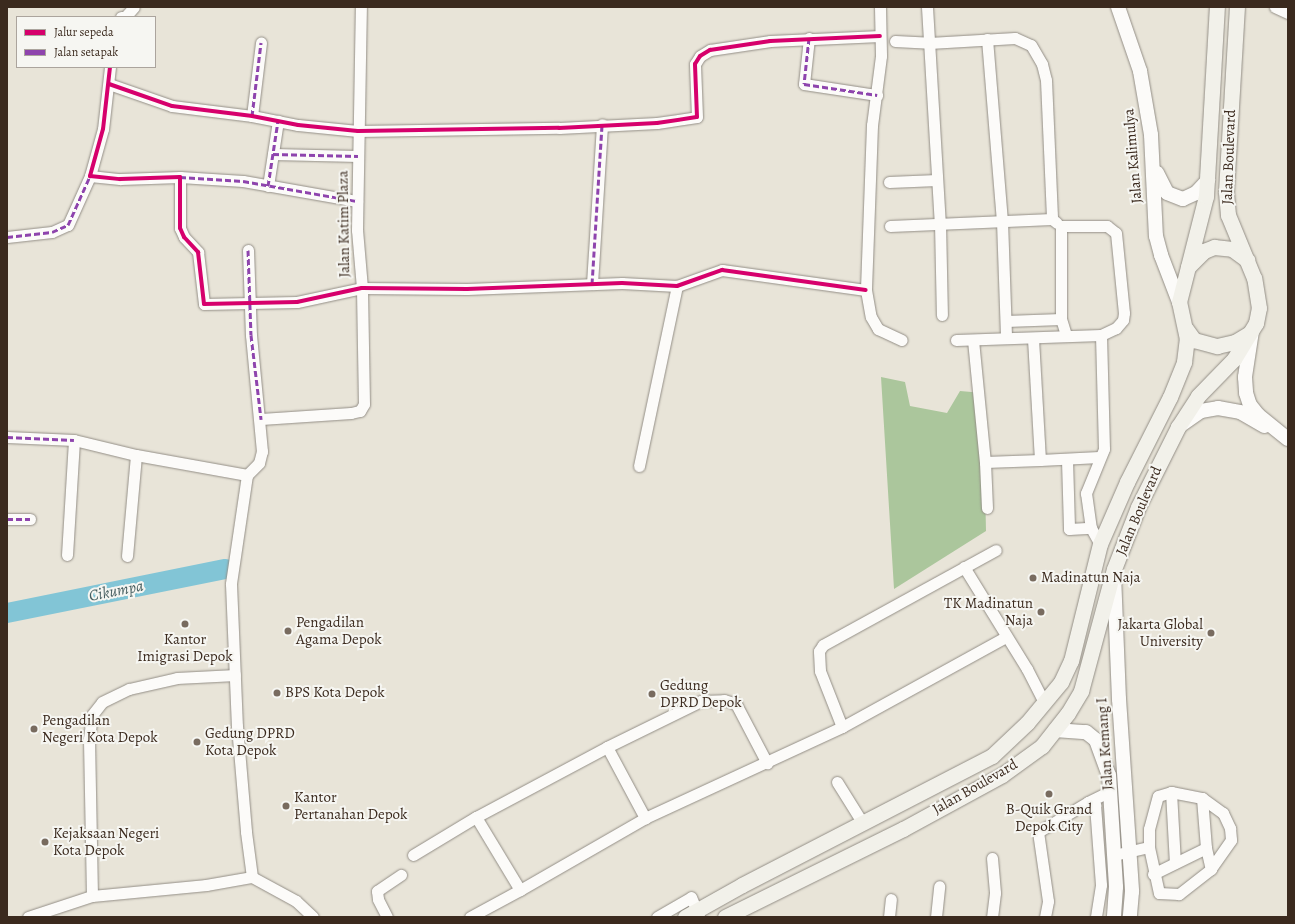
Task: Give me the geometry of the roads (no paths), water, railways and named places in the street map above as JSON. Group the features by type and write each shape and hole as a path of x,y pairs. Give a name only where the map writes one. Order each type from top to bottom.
{"main road":[{"name":"Jalan Boulevard","path":"1179,302 1204,206 1208,180 1217,7"},
{"name":"Jalan Boulevard","path":"725,917 903,828 1002,775 1042,746 1055,730 1081,691 1114,569 1138,507 1178,427 1198,396 1227,368 1252,331 1259,308 1254,278 1228,215 1226,191 1237,7"},
{"path":"1188,267 1204,251 1214,247 1232,249 1248,261"},
{"path":"1179,302 1186,329 1194,340 1217,346 1235,342 1252,331"},
{"name":"Jalan Boulevard","path":"693,910 992,756 1044,704 1061,682 1071,660 1100,544 1127,482 1170,397 1186,349 1186,329"}],"street":[{"path":"126,16 134,7"},
{"name":"Jalan Katim Plaza","path":"261,419 360,411 364,404 362,288 358,268 357,201 361,7"},
{"path":"880,7 877,95 869,182 869,240 866,290 871,317 878,329 902,340"},
{"path":"927,7 940,223 942,315"},
{"name":"Jalan Kalimulya","path":"1118,7 1140,71 1151,134 1154,163 1156,236 1161,255 1179,302"},
{"path":"1275,7 1288,13"},
{"path":"109,84 172,106 358,131 559,128 602,124 657,123 697,117 695,64 700,56 710,50 738,44 809,38 880,36"},
{"path":"809,38 804,84 877,95"},
{"path":"895,41 928,43 1015,38 1031,45 1042,64 1046,80 1052,218"},
{"path":"987,39 1002,220 1006,338"},
{"path":"252,116 261,43"},
{"path":"7,237 52,232 68,225 90,176 103,129 110,68"},
{"path":"268,186 278,121"},
{"path":"592,284 602,124"},
{"path":"273,154 358,156"},
{"path":"1154,163 1162,186 1175,197 1189,198 1208,180"},
{"path":"90,176 120,179 180,177 268,186 357,201"},
{"path":"180,177 180,228 184,237 198,252 204,304 240,305 248,303 298,302 362,288 467,289 592,284 677,286 722,270 866,290"},
{"path":"890,182 937,180"},
{"path":"890,226 1052,218 1061,226 1107,226 1116,233 1124,313 1123,320 1116,328 1101,335 1066,335 1033,338 956,340"},
{"path":"1061,226 1061,319 1066,335"},
{"path":"248,250 248,303 261,419 262,451 259,463 247,475 231,584 244,817 252,877"},
{"path":"639,466 677,286"},
{"path":"1006,321 1061,319"},
{"path":"1252,331 1246,377 1246,393 1250,406 1258,415 1283,436"},
{"path":"1100,544 1091,528 1086,493 1099,457 1104,449 1101,335"},
{"path":"1033,338 1040,460"},
{"path":"973,340 985,462 987,508"},
{"path":"1178,427 1201,411 1218,408 1240,412 1283,436"},
{"path":"7,437 74,440 136,456 247,475"},
{"path":"67,555 74,440"},
{"path":"127,556 136,456"},
{"path":"985,462 1067,460 1099,457"},
{"path":"1067,460 1069,529 1091,528"},
{"path":"7,518 30,519"},
{"path":"842,727 820,671 819,651 823,645 996,550"},
{"path":"964,567 1044,704"},
{"name":"Jalan Kemang I","path":"1114,569 1119,699 1132,892 1130,917"},
{"path":"470,917 645,818 767,763 842,727 1006,637"},
{"path":"92,896 89,739 92,715 102,702 129,689 177,678 235,675"},
{"path":"413,855 476,816 607,747 701,701 724,700 736,704 767,763"},
{"name":"Jalan Kemang I","path":"1055,730 1086,732 1096,740 1109,775 1116,887 1114,917"},
{"path":"607,747 645,818"},
{"path":"837,782 862,822"},
{"path":"1045,917 1048,901 1038,832 1088,802 1111,791"},
{"path":"1171,792 1175,863"},
{"path":"1171,792 1202,798 1223,813 1230,828 1231,840 1210,869 1179,894 1159,893 1153,874 1149,848 1149,829 1158,796 1171,792"},
{"path":"1202,798 1206,848 1210,869"},
{"path":"1088,802 1095,805 1100,878 1096,917"},
{"path":"476,816 520,890"},
{"path":"1114,855 1149,848"},
{"path":"1153,874 1206,848"},
{"path":"992,858 995,893 992,917"},
{"path":"387,917 378,899 377,891 401,875"},
{"path":"28,917 92,896 206,886 252,877 296,901 313,917"},
{"path":"936,917 939,886"},
{"path":"889,917 891,899"},
{"path":"657,917 693,910"}],"waterway":[{"name":"Cikumpa","path":"7,613 226,569"}],"place":[{"name":"Madinatun Naja","path":"1033,578"},
{"name":"TK Madinatun Naja","path":"1041,612"},
{"name":"Kantor Imigrasi Depok","path":"185,624"},
{"name":"Pengadilan Agama Depok","path":"288,631"},
{"name":"Jakarta Global University","path":"1211,633"},
{"name":"BPS Kota Depok","path":"277,693"},
{"name":"Gedung DPRD Depok","path":"652,694"},
{"name":"Pengadilan Negeri Kota Depok","path":"34,729"},
{"name":"Gedung DPRD Kota Depok","path":"197,742"},
{"name":"B-Quik Grand Depok City","path":"1049,794"},
{"name":"Kantor Pertanahan Depok","path":"286,806"},
{"name":"Kejaksaan Negeri Kota Depok","path":"45,842"}]}
